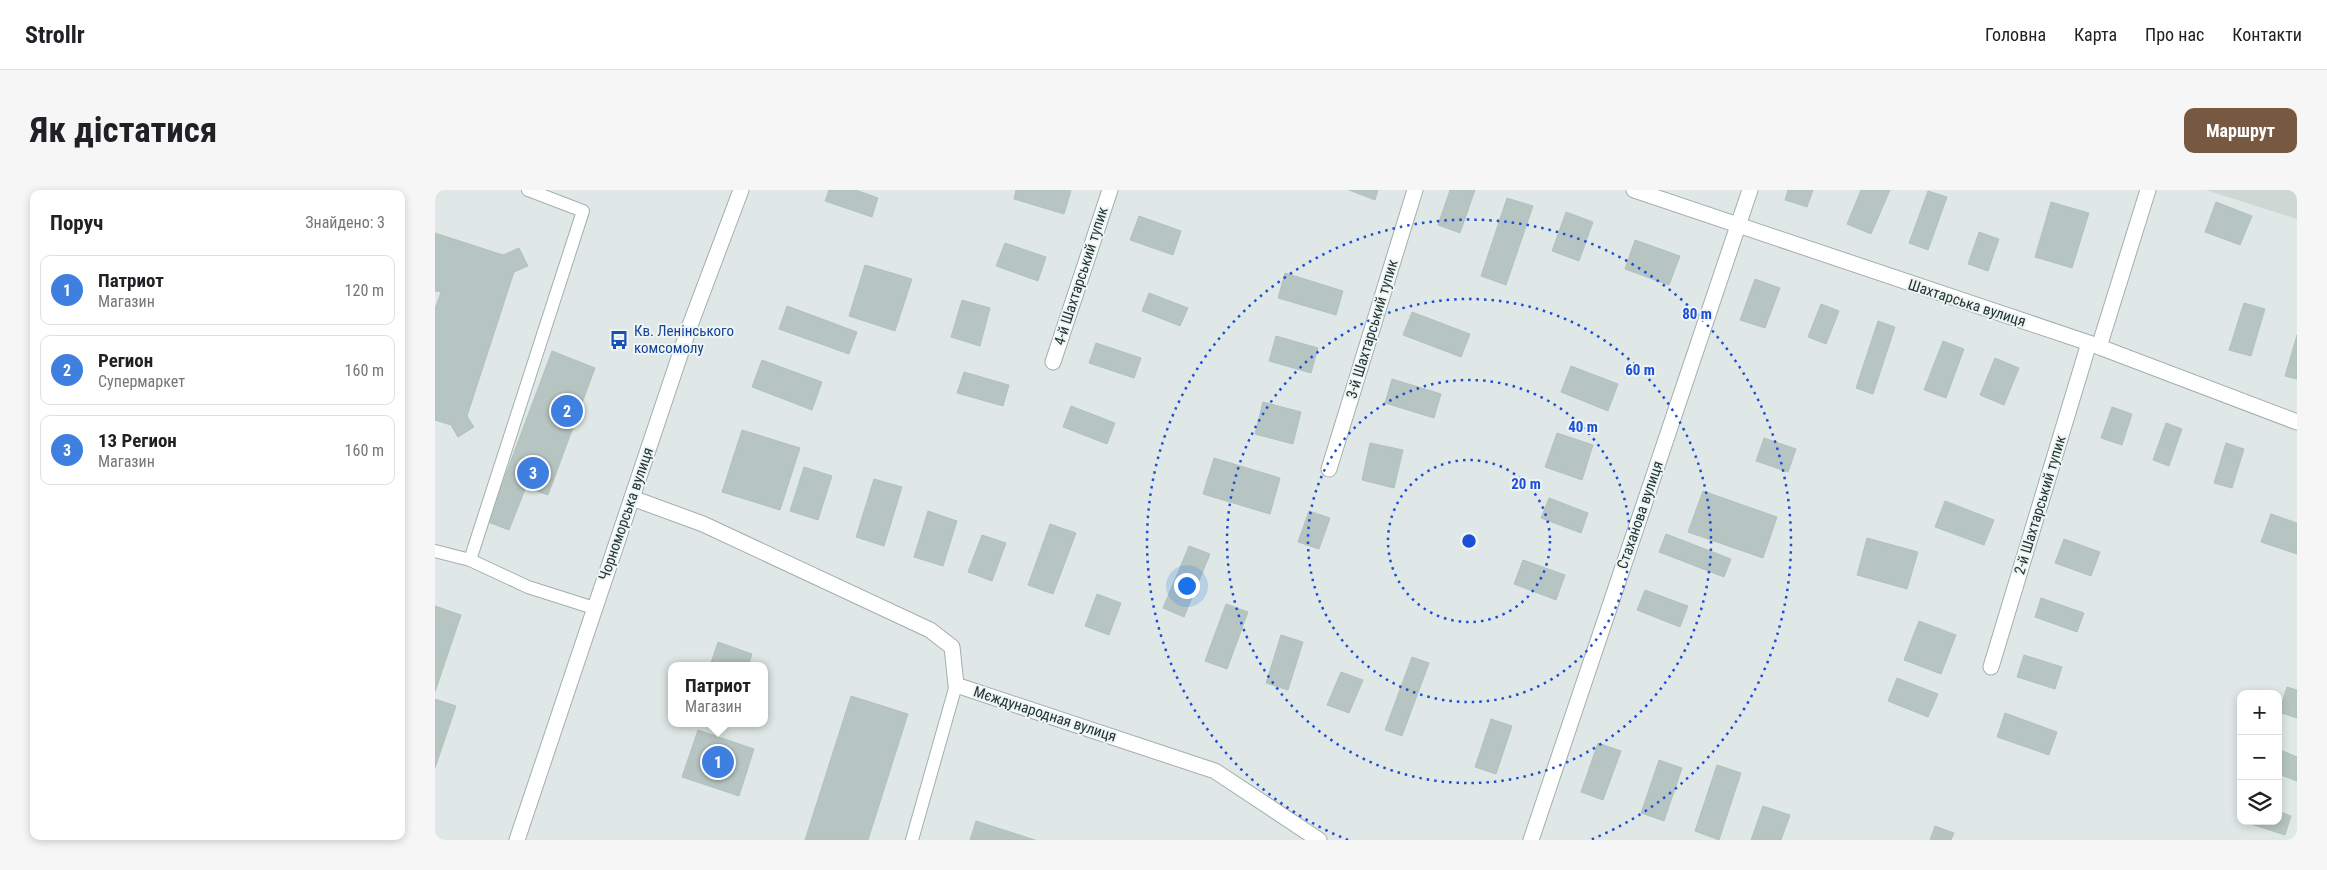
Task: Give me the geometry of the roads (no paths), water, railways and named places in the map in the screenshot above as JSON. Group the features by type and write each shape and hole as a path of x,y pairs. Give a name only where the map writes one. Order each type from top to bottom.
{"street":[{"name":"Чорноморська вулиця","path":"517,840 689,328 741,190"},
{"name":"4-й Шахтарський тупик","path":"1053,362 1110,190"},
{"name":"3-й Шахтарський тупик","path":"1329,469 1415,190"},
{"name":"Шахтарська вулиця","path":"1634,190 2094,345 2297,422"},
{"name":"Стаханова вулиця","path":"1531,840 1750,190"},
{"name":"2-й Шахтарський тупик","path":"1991,667 2094,345 2148,190"},
{"name":"Мєждународная вулиця","path":"632,498 703,524 930,630 951,647 957,685 1215,771 1319,840"}],"lane":[{"path":"470,560 583,211 528,190"},
{"path":"435,551 470,560 528,587 594,608"},
{"path":"911,840 957,685"}],"place":[{"name":"Кв. Ленінського комсомолу","path":"619,340"},
{"name":"Регион","path":"567,411"},
{"name":"13 Регион","path":"533,473"},
{"name":"Патриот","path":"718,762"}]}
